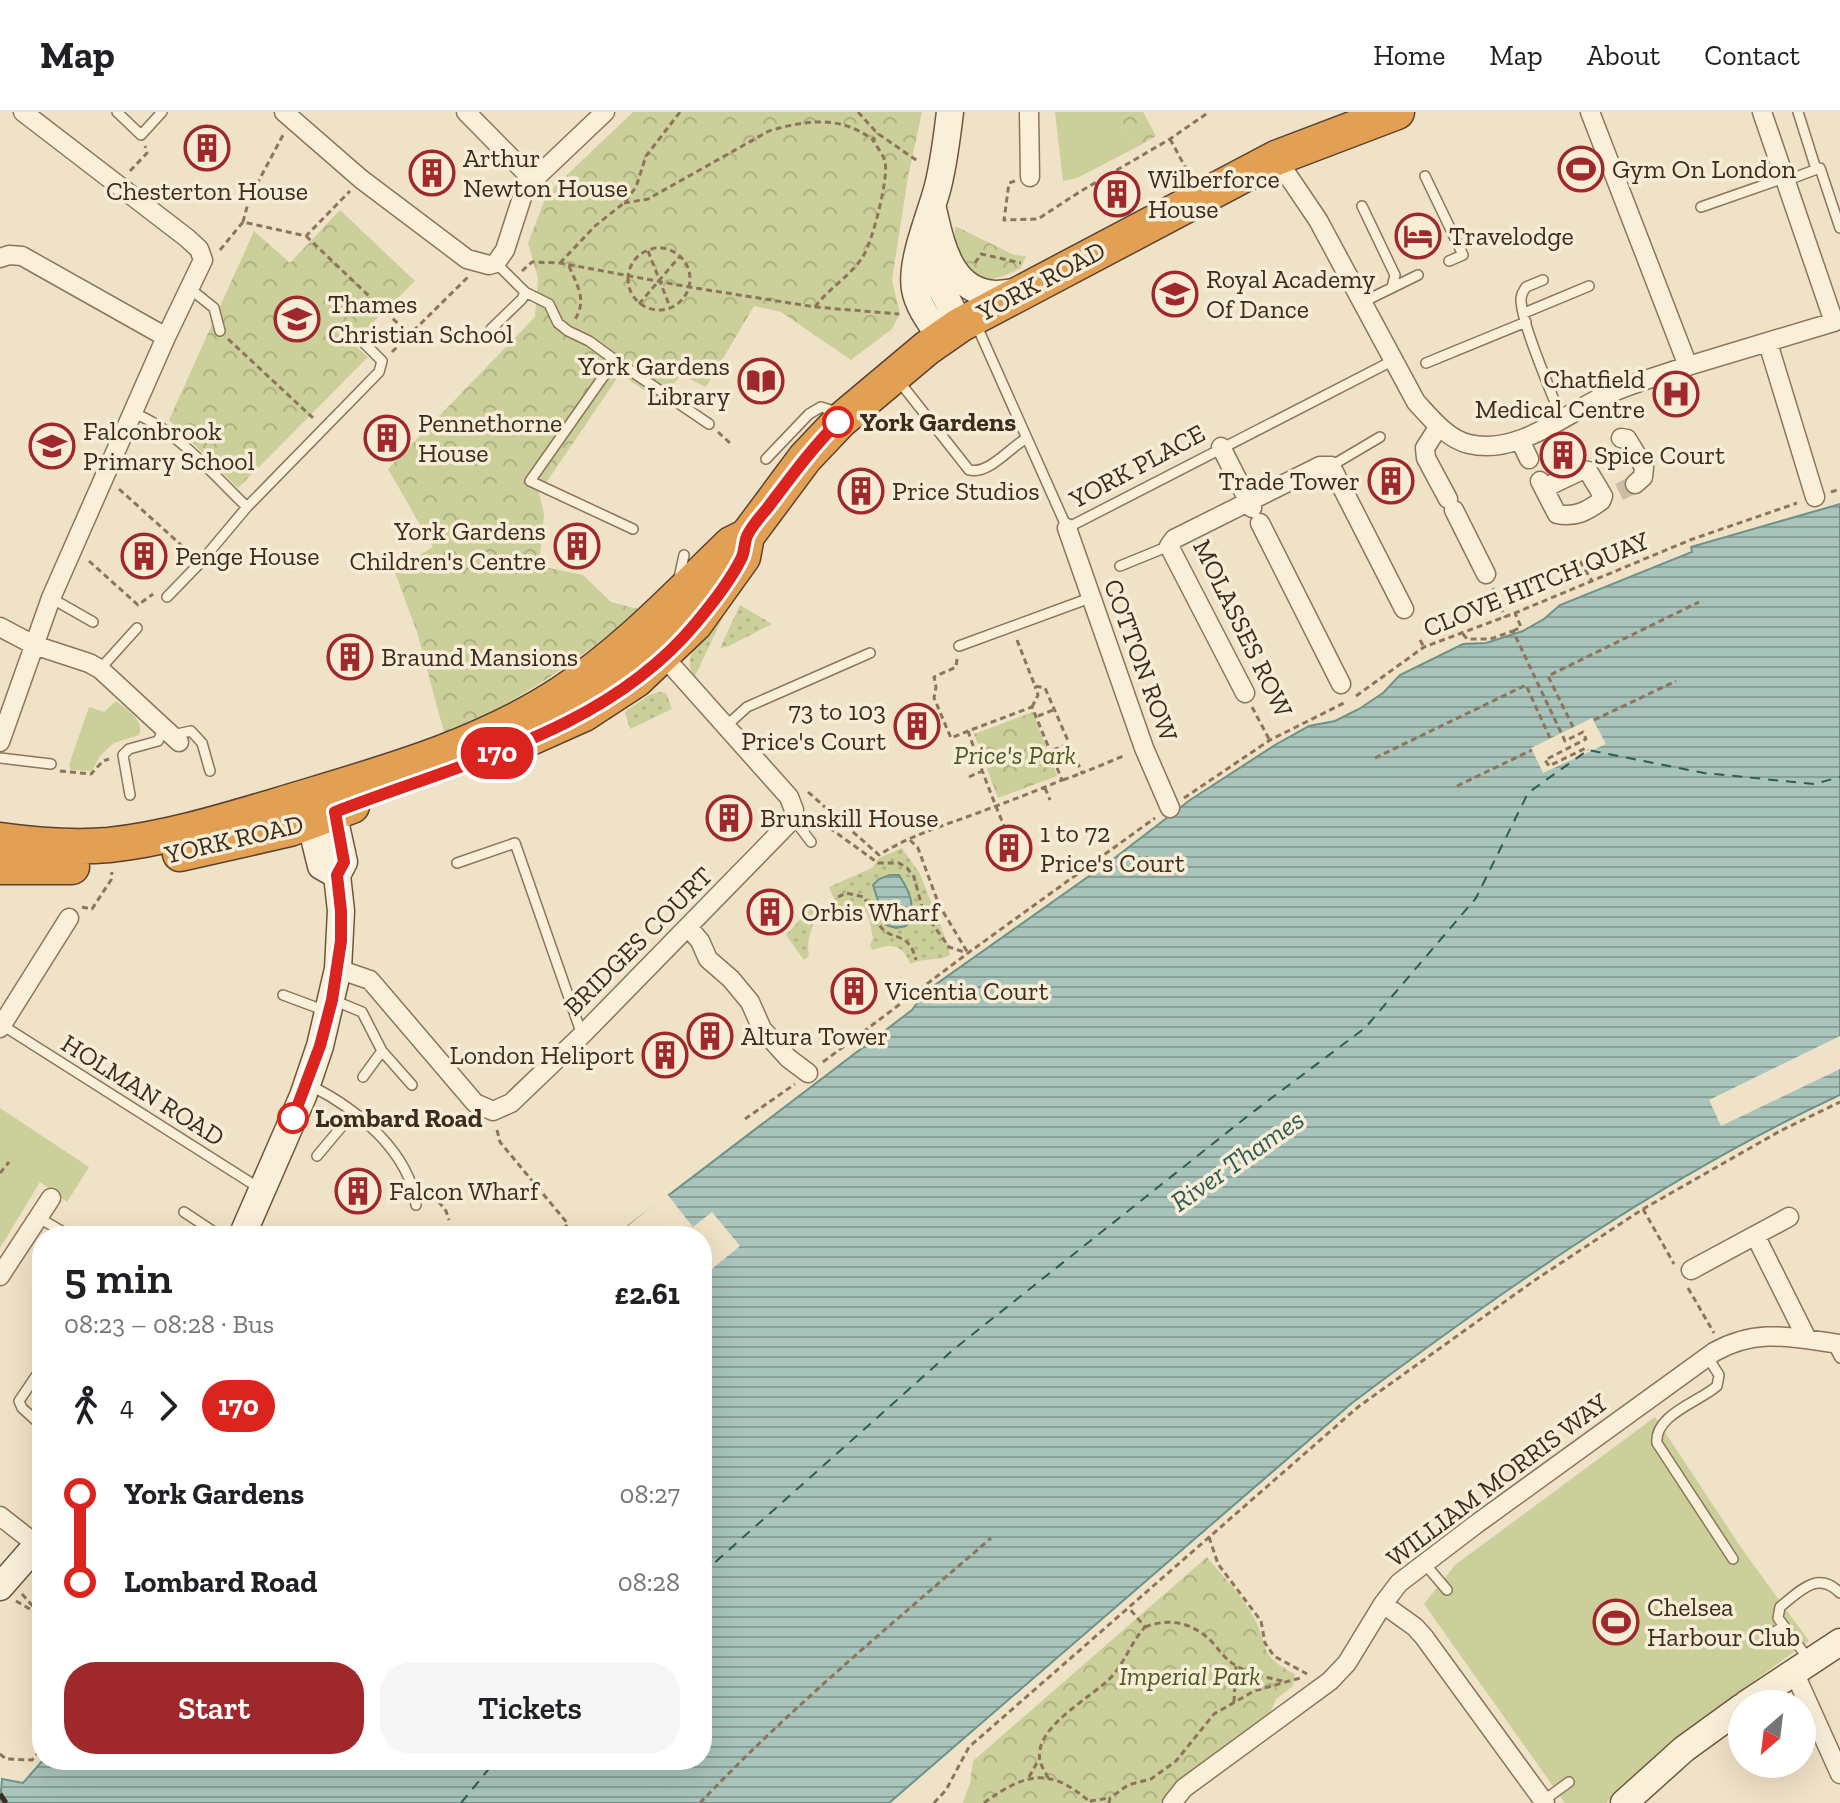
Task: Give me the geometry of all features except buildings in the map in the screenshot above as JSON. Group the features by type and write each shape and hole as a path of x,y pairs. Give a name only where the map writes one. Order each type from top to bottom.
{"highway":[{"name":"YORK ROAD","path":"0,840 36,846 108,845 319,806 469,764 584,714 636,680 642,647 695,624 743,557 747,536 805,458 846,415 958,327 1027,278 1201,197 1276,158 1388,114"},
{"name":"YORK ROAD","path":"0,867 112,864 180,854 246,840 319,806"}],"street":[{"path":"466,112 533,180"},
{"path":"287,116 361,179 467,259 487,263 505,250 525,188 605,112"},
{"path":"950,112 941,171 925,235 933,272 958,327"},
{"path":"1029,112 1030,177"},
{"path":"1590,112 1688,366"},
{"path":"1276,158 1318,220 1416,402 1439,426 1466,444 1489,447 1520,440 1622,388 1834,322 1762,112"},
{"path":"0,742 51,598 188,287 203,260 199,249 187,238 33,115"},
{"path":"932,206 947,261 962,280 977,290 995,294 1027,278"},
{"path":"0,258 22,256 166,337"},
{"path":"1768,343 1815,497"},
{"path":"1439,426 1425,448 1426,458 1486,574"},
{"path":"1601,501 1603,496 1598,483 1588,471 1582,470 1542,484 1557,514 1568,517 1579,515 1627,488 1643,477 1644,467 1627,439 1621,438"},
{"path":"1520,440 1529,459"},
{"path":"1221,447 1341,684"},
{"path":"1172,542 1254,512 1326,466 1404,609"},
{"name":"COTTON ROW","path":"1067,528 1144,748 1170,808"},
{"name":"MOLASSES ROW","path":"1172,542 1245,693"},
{"path":"0,627 34,645 100,669 172,735"},
{"path":"642,647 725,727 789,797 794,810 790,823"},
{"path":"245,1226 307,1084 331,1006 338,969 341,911 337,875 321,866 319,806"},
{"name":"BRIDGES COURT","path":"493,1111 511,1103 582,1035 790,823"},
{"path":"3,1018 75,912"},
{"path":"688,927 700,941 708,959 731,979 750,1002 762,1029 788,1058 808,1073"},
{"path":"338,969 370,980 475,1103 493,1111"},
{"path":"34,1226 51,1198"},
{"path":"1691,1270 1789,1217"},
{"path":"0,1276 32,1228"},
{"path":"1756,1237 1806,1337"},
{"name":"WILLIAM MORRIS WAY","path":"1172,1803 1184,1788 1330,1681 1347,1663 1399,1583 1707,1356 1722,1347 1758,1337 1806,1337 1837,1348"},
{"path":"0,1516 32,1537"},
{"path":"6,1593 32,1554"},
{"path":"1383,1604 1424,1637 1544,1802"},
{"path":"1766,1690 1840,1642"},
{"path":"1800,1666 1799,1683 1840,1774"},
{"path":"1624,1803 1684,1749 1728,1717"}],"lane":[{"path":"117,112 141,135 162,112"},
{"path":"1798,112 1816,169"},
{"path":"1701,207 1820,168 1840,228"},
{"path":"1425,176 1463,255 1449,261"},
{"path":"1362,206 1395,275 1392,287"},
{"path":"487,263 512,279 525,292 549,304 558,323 568,331 589,341 709,424"},
{"path":"1363,302 1418,275"},
{"path":"1543,280 1526,287 1521,297 1525,317 1561,418"},
{"path":"1426,363 1589,286"},
{"path":"188,287 214,308 220,331"},
{"path":"491,329 522,299 525,292"},
{"name":"YORK PLACE","path":"958,327 1027,438 1067,528 1392,361"},
{"path":"167,597 247,507 379,372 382,361 364,343"},
{"path":"615,360 530,481 633,529"},
{"path":"894,376 973,472 984,470 1027,438"},
{"path":"766,459 809,414 821,407 846,415"},
{"path":"132,412 172,437 247,507"},
{"path":"1326,466 1380,437"},
{"path":"1120,566 1172,542"},
{"path":"642,647 628,630 678,580 684,555"},
{"path":"51,598 93,622"},
{"path":"959,646 1090,598"},
{"path":"100,669 137,628"},
{"path":"725,727 747,707 870,653"},
{"path":"130,795 123,755 129,749 172,735 191,731 202,743 210,771"},
{"path":"0,758 51,764"},
{"path":"790,823 799,826 811,842"},
{"path":"457,863 515,843 582,1035"},
{"path":"283,995 362,1012 382,1051 412,1085"},
{"name":"HOLMAN ROAD","path":"3,1018 220,1165 263,1190"},
{"path":"363,1077 382,1051"},
{"path":"307,1084 336,1099 371,1127 403,1164 414,1187 416,1205"},
{"path":"317,1156 353,1113"},
{"path":"184,1212 218,1226"},
{"path":"39,1218 53,1226"},
{"path":"1707,1356 1719,1375 1717,1386 1666,1422 1657,1432 1657,1443 1733,1559"},
{"path":"32,1382 19,1401 32,1417"},
{"path":"1425,1564 1447,1590"},
{"path":"1800,1666 1779,1629 1780,1607 1811,1584 1822,1581 1840,1593"},
{"path":"1544,1802 1569,1782"}],"path":[{"path":"560,263 595,226 624,203 636,187 646,156 680,112"},
{"path":"858,112 877,133 919,162"},
{"path":"1030,177 1009,183 1004,220 1038,219 1209,112"},
{"path":"203,260 224,248 243,222 249,199 287,116"},
{"path":"624,203 648,199 769,131 814,120 860,130 873,140 886,162 874,231 864,256 848,274 827,290 815,307"},
{"path":"873,140 877,133"},
{"path":"118,184 147,153 141,135"},
{"path":"1170,139 1201,197"},
{"path":"306,236 361,179"},
{"path":"243,222 306,236 410,335"},
{"path":"664,249 680,256 687,268 689,287 680,302 670,308 654,310 639,304 632,294 628,277 636,259 648,251 664,249"},
{"path":"648,251 670,308"},
{"path":"969,271 981,254 1027,278"},
{"path":"639,304 680,256"},
{"path":"512,279 532,262 560,263 815,307 907,314"},
{"path":"382,361 487,263"},
{"path":"568,264 581,292 582,302 580,313 568,331"},
{"path":"220,331 324,429"},
{"path":"726,439 730,443"},
{"path":"104,476 200,563"},
{"name":"CLOVE HITCH QUAY","path":"745,1119 774,1101 968,953 1170,808 1270,740 1349,701 1424,647 1674,548 1840,489"},
{"path":"74,547 138,605 153,594 167,597"},
{"path":"1580,561 1592,581"},
{"path":"1486,574 1505,617"},
{"path":"1573,727 1548,676 1699,602"},
{"path":"1463,634 1467,639 1479,640 1514,632 1521,627 1515,613"},
{"path":"1514,632 1565,741 1583,732 1586,739 1545,760 1549,766 1586,748 1588,750"},
{"path":"959,646 956,667 934,677 934,698 951,738 1032,707 1038,695 1016,639"},
{"path":"1420,640 1424,647"},
{"path":"1594,720 1676,681"},
{"path":"1375,758 1526,685 1550,738"},
{"path":"1035,686 1045,688 1082,773"},
{"name":"MOLASSES ROW","path":"1245,693 1270,740"},
{"path":"1032,707 1062,780"},
{"path":"1038,716 1053,710"},
{"path":"968,731 1004,826"},
{"path":"1052,750 1068,744"},
{"path":"1457,786 1532,750"},
{"path":"770,776 793,778 879,855 933,827 1132,752"},
{"path":"51,764 62,772 87,775 95,772 103,761 114,757 125,768"},
{"path":"969,777 982,771"},
{"path":"1044,787 1050,800"},
{"path":"817,818 878,863 899,863 907,868 914,877 923,911 949,947 968,953"},
{"path":"910,840 918,848 939,905 968,953"},
{"path":"75,912 92,909 111,880 112,864"},
{"path":"838,897 846,893 864,897 882,929 902,937 913,946 916,960"},
{"path":"934,1803 946,1790 969,1747 1358,1407 1535,1280 1683,1185 1780,1131 1840,1102"},
{"path":"493,1111 500,1142 568,1224 566,1226"},
{"path":"0,1173 9,1162"},
{"path":"984,1803 1010,1785 1028,1778 1048,1778 1062,1783 1090,1802 1110,1800 1128,1785 1151,1779 1176,1761 1214,1714 1254,1691 1283,1681 1312,1676 1274,1656 1265,1643 1261,1621 1218,1564 1209,1537"},
{"path":"700,1803 842,1669 991,1538"},
{"path":"6,1593 32,1611"},
{"path":"29,1600 32,1604"},
{"path":"1129,1608 1145,1627"},
{"path":"1028,1778 1049,1731 1069,1709 1089,1698 1115,1672 1131,1643 1145,1627 1159,1622 1179,1621 1211,1641 1223,1657 1236,1666 1283,1681"},
{"path":"1234,1702 1236,1666"},
{"path":"0,1754 6,1759 32,1760"},
{"path":"1039,1759 1048,1778"}],"green space":[{"name":"York Gardens","path":"633,112 922,112 892,280 900,314 892,329 851,360 781,312 754,306 706,387 681,375 660,401 620,374 539,493 544,514 539,566 583,575 611,602 638,609 594,646 546,679 445,736 417,632 394,570 433,547 388,469 535,317 538,278 528,243 547,194"},
{"path":"1055,112 1132,112 1119,119 1135,148 1077,178 1063,181"},
{"path":"1132,112 1143,112 1156,136 1135,148 1119,119"},
{"path":"340,210 415,281 352,343 368,357 238,488 169,420 254,231 290,263"},
{"path":"955,226 1014,255 1026,256 1021,268 990,279 976,275 954,251"},
{"path":"740,605 772,624 720,648"},
{"path":"723,617 694,678 690,661 695,646"},
{"path":"666,693 672,709 630,729 625,712 649,695"},
{"path":"116,701 137,720 139,735 114,743 100,756 92,771 71,770 69,765 89,707 104,712"},
{"name":"Price's Park","path":"1033,712 1057,776 998,798 974,734"},
{"path":"902,848 920,874 950,955 910,964 904,952 895,947 873,950 870,946 873,938 868,914 855,908 839,910 829,887 872,868 879,858"},
{"path":"817,901 809,956 804,960 786,935"},
{"path":"0,1108 89,1167 67,1202 40,1182 0,1248"},
{"name":"Chelsea Harbour Club","path":"1655,1417 1742,1549 1809,1641 1741,1690 1728,1690 1728,1700 1686,1730 1606,1803 1565,1803 1424,1604 1455,1565"},
{"name":"Imperial Park","path":"1207,1557 1248,1608 1269,1655 1295,1674 1293,1686 1276,1699 1269,1716 1169,1790 1160,1803 963,1803 973,1761"}],"water":[{"name":"River Thames","path":"1840,504 1840,1095 1712,1161 1588,1236 1352,1403 889,1803 0,1803 2,1779 23,1783 34,1770 712,1770 712,1226 628,1226 912,1010 925,992 1116,857 1190,800 1275,745 1309,726 1335,721 1359,709 1383,693 1400,675 1463,644 1486,643 1523,631 1560,605 1692,552 1691,547"},
{"path":"890,875 899,875 909,894 912,906 906,926 896,928 886,925 873,885"}],"pier":[{"path":"1592,718 1606,744 1543,773 1531,748"},
{"path":"1840,1036 1840,1069 1721,1126 1709,1100"},
{"path":"667,1194 692,1226 628,1226"},
{"path":"712,1212 740,1246 712,1269 712,1226 694,1226"}],"ferry route":[{"path":"712,1565 954,1349 1249,1115 1365,1028 1476,898 1528,793 1588,750 1704,773 1814,784 1840,777"},
{"path":"461,1803 488,1770"}],"tunnel":[{"path":"1619,492 1635,484"}],"railway":[{"path":"0,1794 6,1803"}],"bus line":[{"name":"170","path":"293,1118 320,1046 338,969 341,911 337,875 344,862 335,812 469,764 523,741 584,714 636,680 664,657 695,624 743,557 747,536 805,458 838,422"}],"place":[{"name":"Chesterton House","path":"207,148"},
{"name":"Gym On London","path":"1581,169"},
{"name":"Arthur Newton House","path":"432,173"},
{"name":"Wilberforce House","path":"1117,194"},
{"name":"Travelodge","path":"1418,236"},
{"name":"Royal Academy Of Dance","path":"1175,294"},
{"name":"Thames Christian School","path":"297,319"},
{"name":"York Gardens Library","path":"761,381"},
{"name":"Chatfield Medical Centre","path":"1676,394"},
{"name":"York Gardens","path":"838,422"},
{"name":"Pennethorne House","path":"387,438"},
{"name":"Falconbrook Primary School","path":"52,446"},
{"name":"Spice Court","path":"1563,455"},
{"name":"Trade Tower","path":"1391,481"},
{"name":"Price Studios","path":"861,491"},
{"name":"York Gardens Children's Centre","path":"577,546"},
{"name":"Penge House","path":"144,556"},
{"name":"Braund Mansions","path":"350,657"},
{"name":"73 to 103 Price's Court","path":"917,726"},
{"name":"Brunskill House","path":"729,818"},
{"name":"1 to 72 Price's Court","path":"1009,848"},
{"name":"Orbis Wharf","path":"770,912"},
{"name":"Vicentia Court","path":"854,991"},
{"name":"Altura Tower","path":"710,1036"},
{"name":"London Heliport","path":"665,1055"},
{"name":"Lombard Road","path":"293,1118"},
{"name":"Falcon Wharf","path":"358,1191"},
{"name":"Chelsea Harbour Club","path":"1616,1622"}]}
